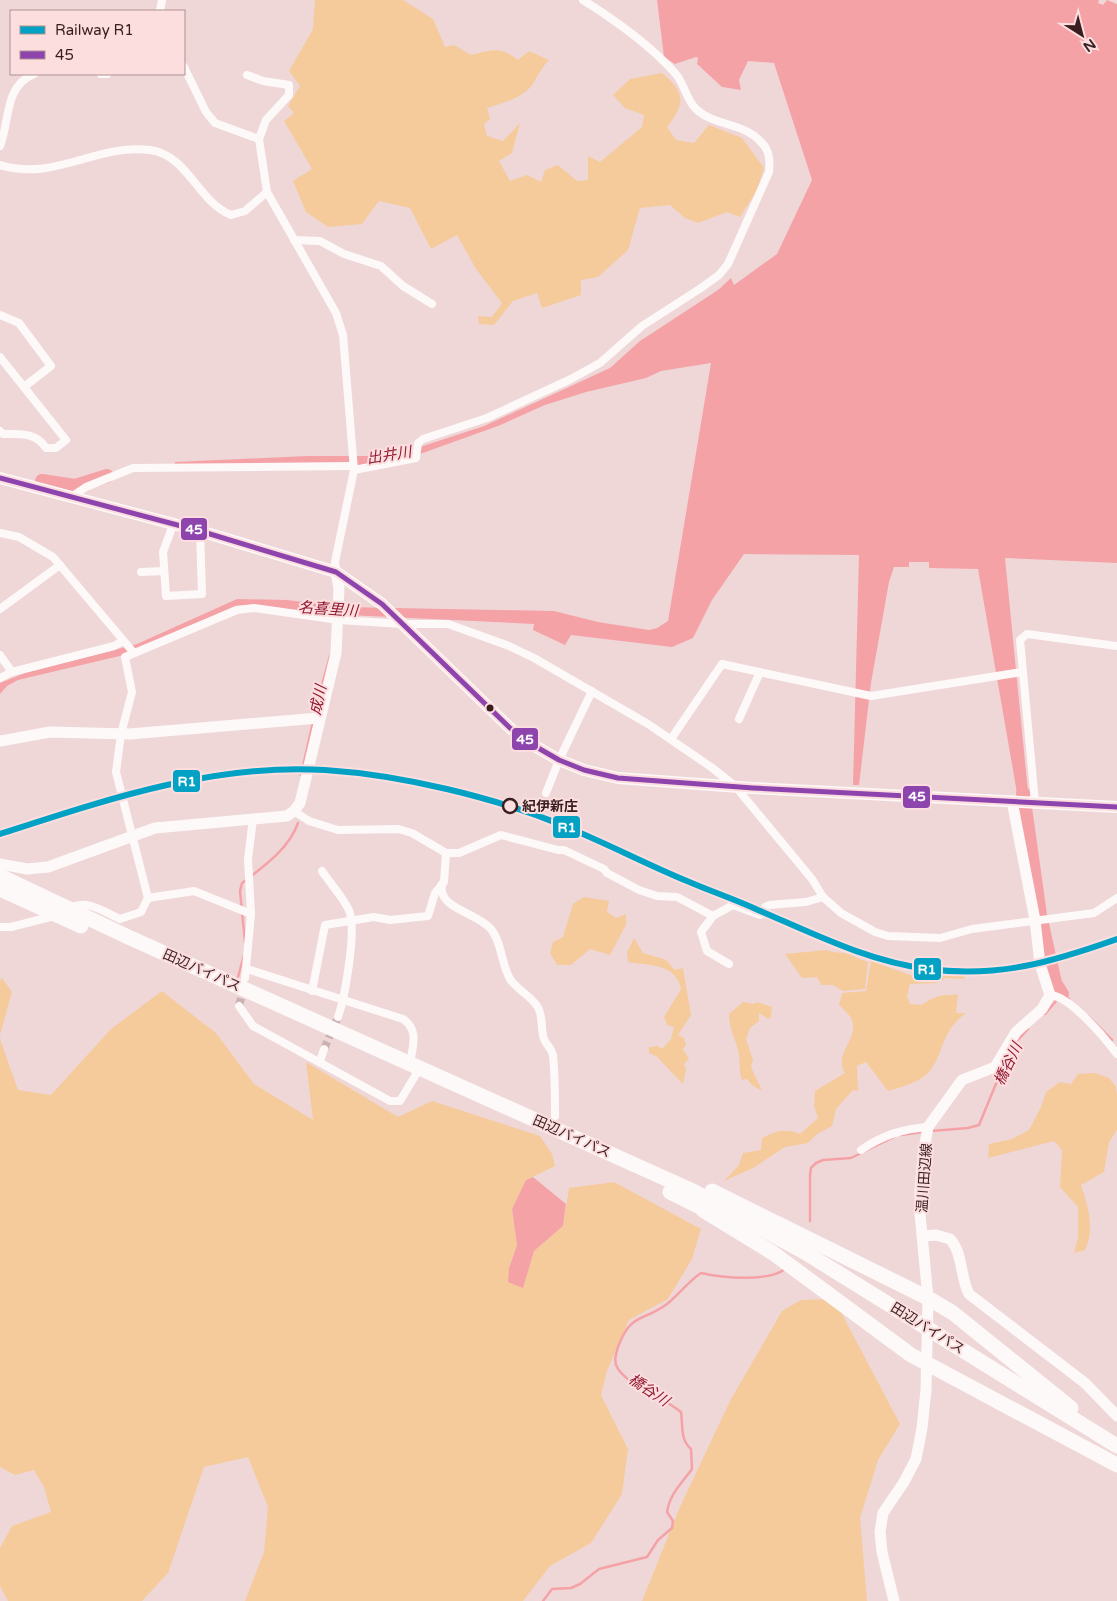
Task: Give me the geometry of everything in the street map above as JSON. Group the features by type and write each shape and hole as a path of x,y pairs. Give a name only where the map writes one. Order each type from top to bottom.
{"highway":[{"name":"田辺バイパス","path":"0,876 123,940"},
{"name":"田辺バイパス","path":"0,889 123,940 413,1069 615,1155 693,1191 787,1242 922,1330"},
{"name":"田辺バイパス","path":"413,1069 683,1198 784,1251 922,1330 1117,1446"},
{"path":"615,1155 706,1188 928,1298 953,1313 1082,1417 1117,1442"},
{"path":"683,1198 773,1253 898,1346 1117,1465"},
{"name":"田辺バイパス","path":"940,1341 1117,1458"}],"main road":[{"path":"0,478 200,531 336,572 382,604 510,728 532,745 558,760 584,770 618,778 1117,807"}],"street":[{"path":"71,498 86,487 133,468 353,467 416,458 418,444 423,439 487,418 571,379 600,362 642,326 719,275 734,251 768,172 770,159 765,146 759,139 703,115 685,94 676,73 652,51 583,0"},
{"path":"185,69 206,112 215,123 259,140"},
{"path":"0,146 7,121 8,102 18,86 33,75"},
{"path":"0,864 27,869 48,867 155,828 287,816 300,803 336,653 339,599 335,562 353,467 343,335 336,313 267,192 259,140 266,120 289,95 290,86 263,81 247,75"},
{"path":"0,164 13,169 54,168 116,152 149,150 167,154 217,207 231,215 245,211 267,192"},
{"path":"294,240 320,241 344,254 381,266 403,286 432,304"},
{"path":"0,315 19,323 52,366 24,387"},
{"path":"0,357 66,440 56,448 46,448 39,439 27,434 2,434 0,431"},
{"path":"173,525 163,552 166,596 202,594 200,531"},
{"path":"0,533 19,537 53,558 134,653"},
{"path":"0,610 60,565"},
{"path":"142,572 164,571"},
{"path":"0,927 10,927 50,918 79,903 87,904 120,919 141,912 148,898 116,772 121,734 132,692 125,657 236,610 254,608 339,620 448,624 478,634 534,658 670,739 735,786 812,879 823,897 855,922 888,936 940,938 972,928 1094,913 1117,898"},
{"path":"1033,802 1020,640 1026,634 1117,646"},
{"path":"0,678 12,672 124,642"},
{"path":"0,655 12,672"},
{"path":"670,739 722,664 871,696 1022,672"},
{"path":"739,719 760,672"},
{"path":"546,793 558,760 592,691"},
{"path":"0,741 50,732 121,734 319,718"},
{"path":"1014,801 1036,920 1040,964 1052,995 1066,1002 1094,1027 1117,1054"},
{"path":"294,811 309,820 338,830 398,829 412,833 446,853 459,853 501,836 564,850 604,869 607,873 640,890 657,896 677,897 713,916"},
{"path":"245,978 251,914 248,865 254,819"},
{"path":"446,853 440,892 444,899 458,909 477,916 491,929 510,978 516,987 537,1005 542,1019 544,1039 553,1056 555,1116"},
{"path":"322,871 350,913 351,943 344,1001 338,1017"},
{"path":"312,991 325,925 374,917 390,920 428,916 435,893 442,884"},
{"path":"148,898 194,891 251,914"},
{"path":"729,964 707,951 700,932 713,916 733,905 760,915 764,907 769,905 806,902 823,897"},
{"path":"239,1006 253,1026 390,1101 400,1101 404,1098 413,1069 414,1032 412,1024 403,1019 247,969"},
{"name":"温川田辺線","path":"894,1601 882,1552 880,1532 883,1513 904,1482 916,1459 926,1390 928,1298 920,1192 927,1132 962,1080 995,1067 1016,1032 1042,1009 1052,995"},
{"path":"320,1061 324,1050"},
{"path":"861,1150 886,1135 903,1129 927,1132"},
{"path":"923,1236 936,1235 950,1239 957,1251 965,1286 969,1294 1085,1383 1117,1416"}],"shaded area":[{"path":"315,0 403,0 433,19 445,47 454,45 471,55 496,50 518,60 529,51 549,60 530,88 525,92 513,99 487,108 490,119 484,124 487,136 503,141 520,123 512,153 499,161 510,181 527,175 541,182 545,170 558,165 577,181 588,180 588,156 600,162 642,127 644,115 625,108 613,95 630,79 662,73 679,92 680,105 667,127 676,140 694,143 709,125 742,138 764,168 757,190 740,217 727,212 698,223 685,218 670,205 640,208 628,250 598,277 581,280 581,295 542,308 537,293 513,301 494,325 479,324 478,316 492,317 502,303 476,269 457,235 431,249 410,208 379,201 362,224 328,227 306,212 293,181 312,169 284,121 294,113 288,106 300,86 289,71 313,29"},
{"path":"584,897 609,901 607,912 616,918 626,914 626,925 610,955 590,949 571,965 557,965 550,953 553,942 563,937 573,904"},
{"path":"634,938 643,953 666,960 675,970 683,968 691,1015 678,1035 684,1038 686,1045 683,1049 689,1059 684,1064 686,1069 683,1084 656,1056 649,1053 649,1047 658,1046 662,1049 671,1039 674,1027 667,1025 664,1017 681,989 674,974 668,970 653,965 628,962 627,952"},
{"path":"827,950 847,954 868,962 865,989 843,991 833,985 821,985 817,977 802,978 785,954"},
{"path":"871,961 913,976 965,976 964,979 946,978 936,983 910,984 907,996 910,1004 922,1005 939,996 958,995 956,1013 966,1013 951,1028 933,1066 928,1073 919,1079 888,1091 866,1062 857,1066 858,1091 853,1090 836,1109 832,1126 817,1134 808,1143 785,1147 753,1168 724,1181 739,1165 743,1153 761,1150 762,1138 781,1131 800,1134 818,1118 814,1106 815,1091 845,1073 842,1059 853,1027 851,1018 839,1005 842,993 866,991"},
{"path":"2,978 12,992 0,1035 0,980"},
{"path":"162,991 216,1033 254,1084 313,1120 306,1062 398,1117 432,1101 540,1136 552,1154 555,1166 526,1180 512,1209 517,1245 509,1268 523,1287 534,1251 563,1226 569,1188 614,1182 701,1229 692,1259 668,1299 629,1320 607,1371 601,1395 628,1449 622,1494 591,1543 550,1566 523,1601 245,1601 264,1552 268,1507 248,1457 204,1467 168,1573 142,1601 8,1601 0,1586 0,1548 12,1526 51,1512 44,1487 34,1470 15,1475 0,1467 0,1039 18,1090 51,1095 111,1029"},
{"path":"743,1002 754,1004 757,1002 772,1007 771,1017 768,1019 759,1013 759,1021 750,1028 746,1039 753,1060 751,1067 762,1091 752,1085 747,1079 742,1080 737,1045 730,1026 729,1014"},
{"path":"1095,1073 1109,1078 1116,1087 1117,1130 1109,1142 1104,1172 1081,1185 1088,1209 1090,1234 1085,1250 1074,1253 1078,1237 1078,1207 1060,1187 1062,1150 1054,1141 988,1158 989,1144 1012,1139 1029,1130 1041,1107 1046,1092 1060,1082 1071,1084 1078,1074"},
{"path":"834,1299 900,1424 878,1460 860,1518 867,1601 642,1601 680,1507 730,1401 782,1311 801,1300"}],"water":[{"name":"名喜里川","path":"657,0 1099,0 1098,3 1103,5 1107,0 1117,4 1117,563 1005,558 1028,792 1017,793 978,569 929,568 929,562 909,562 909,567 894,567 889,582 871,683 859,785 853,785 859,555 744,554 712,600 693,638 672,647 571,635 565,645 533,630 534,624 348,615 245,605 235,606 124,655 18,680 7,686 0,694 0,683 25,673 137,644 237,599 287,600 344,607 554,611 598,622 649,630 657,628 668,621 711,363 661,371 646,378 586,392 545,405 498,426 420,454 366,465 174,466 175,462 307,456 382,456 423,446 484,426 610,368 640,341 718,290 731,278 734,285 777,254 812,180 774,63 748,61 739,80 741,90 722,87 697,64 698,58 696,57 675,64 664,57"},
{"path":"533,1177 566,1204 563,1226 534,1251 523,1288 508,1282 509,1268 517,1245 512,1209 526,1180"}],"waterway":[{"name":"出井川","path":"42,481 75,486 107,476"},
{"name":"成川","path":"314,714 330,656"},
{"name":"成川","path":"301,775 313,722"},
{"name":"橋谷川","path":"1023,793 1040,915 1055,983 1062,994"},
{"name":"成川","path":"245,942 240,891 242,883 267,864 282,849 298,823"},
{"name":"成川","path":"238,977 244,955"},
{"name":"橋谷川","path":"1045,1014 1062,994 1069,999"},
{"path":"1088,1016 1112,1040"},
{"name":"橋谷川","path":"1016,1042 1028,1029"},
{"name":"橋谷川","path":"931,1131 968,1128 979,1125 1007,1057"},
{"name":"橋谷川","path":"901,1135 923,1132"},
{"name":"橋谷川","path":"810,1221 811,1168 823,1160 851,1158 894,1137"},
{"name":"橋谷川","path":"543,1601 552,1589 571,1588 580,1584 599,1569 647,1557 658,1540 672,1528 673,1521 667,1512 671,1499 692,1469 691,1449 685,1441 681,1412 632,1382 616,1366 615,1358 618,1347 628,1328 638,1319 659,1310 667,1304 701,1273 745,1278 768,1276 785,1269"}],"tunnel":[{"path":"239,1006 244,986"},
{"path":"324,1049 338,1017"}],"rail line":[{"name":"R1","path":"0,834 119,797 201,778 283,769 325,770 416,782 478,797 537,815 841,946 906,965 954,971 1002,970 1070,955 1117,939"}],"transit line":[{"name":"45","path":"0,478 200,531 336,572 382,604 510,728 533,745 559,760 584,770 618,778 753,788 1117,807"}],"place":[{"name":"紀伊新庄","path":"510,806"}]}
